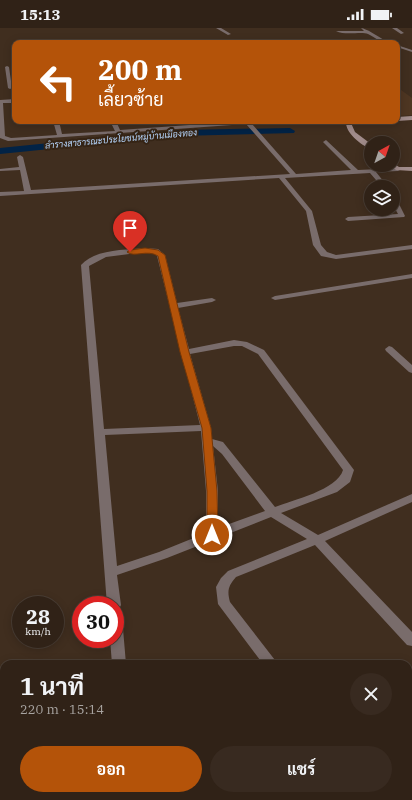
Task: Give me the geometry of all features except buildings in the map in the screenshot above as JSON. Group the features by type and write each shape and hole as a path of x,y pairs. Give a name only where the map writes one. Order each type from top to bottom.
{"street":[{"path":"218,28 229,34"},
{"path":"363,28 380,40"},
{"path":"394,28 402,33"},
{"path":"338,31 350,33 368,32"},
{"path":"350,33 350,36 354,38"},
{"path":"400,47 412,51"},
{"path":"7,67 10,88"},
{"path":"12,101 0,102 2,137 4,139 17,140 207,124"},
{"path":"400,119 412,118"},
{"path":"57,124 60,136"},
{"path":"114,124 118,132"},
{"path":"249,124 295,176"},
{"path":"348,124 348,127 352,132 364,141"},
{"path":"326,142 357,172"},
{"path":"20,157 28,192"},
{"path":"2,170 23,168"},
{"path":"400,168 412,169"},
{"path":"0,194 364,172"},
{"path":"373,172 379,180"},
{"path":"280,176 309,211 317,245 324,254 336,257 412,247"},
{"path":"400,212 405,224"},
{"path":"348,219 402,216"},
{"path":"113,596 85,265 89,260 101,256 145,250 155,251 161,255 206,428 212,491 212,535"},
{"path":"275,298 412,276"},
{"path":"174,306 212,300"},
{"path":"111,572 163,555 333,489 346,479 349,470 261,352 244,344 234,343 185,352"},
{"path":"389,349 412,370"},
{"path":"99,432 206,428"},
{"path":"208,441 219,444 272,513 317,540 412,642"},
{"path":"268,660 224,604 221,592 223,583 232,574 410,502"},
{"path":"118,648 119,660"}],"shaded area":[{"path":"400,89 412,98 412,115 400,116"}],"waterway":[{"name":"ลำรางสาธารณะประโยชน์หมู่บ้านเมืองทอง","path":"0,151 179,133 290,131"}],"route":[{"path":"130,252 145,250 155,251 161,255 206,428 212,491 212,535"}]}
